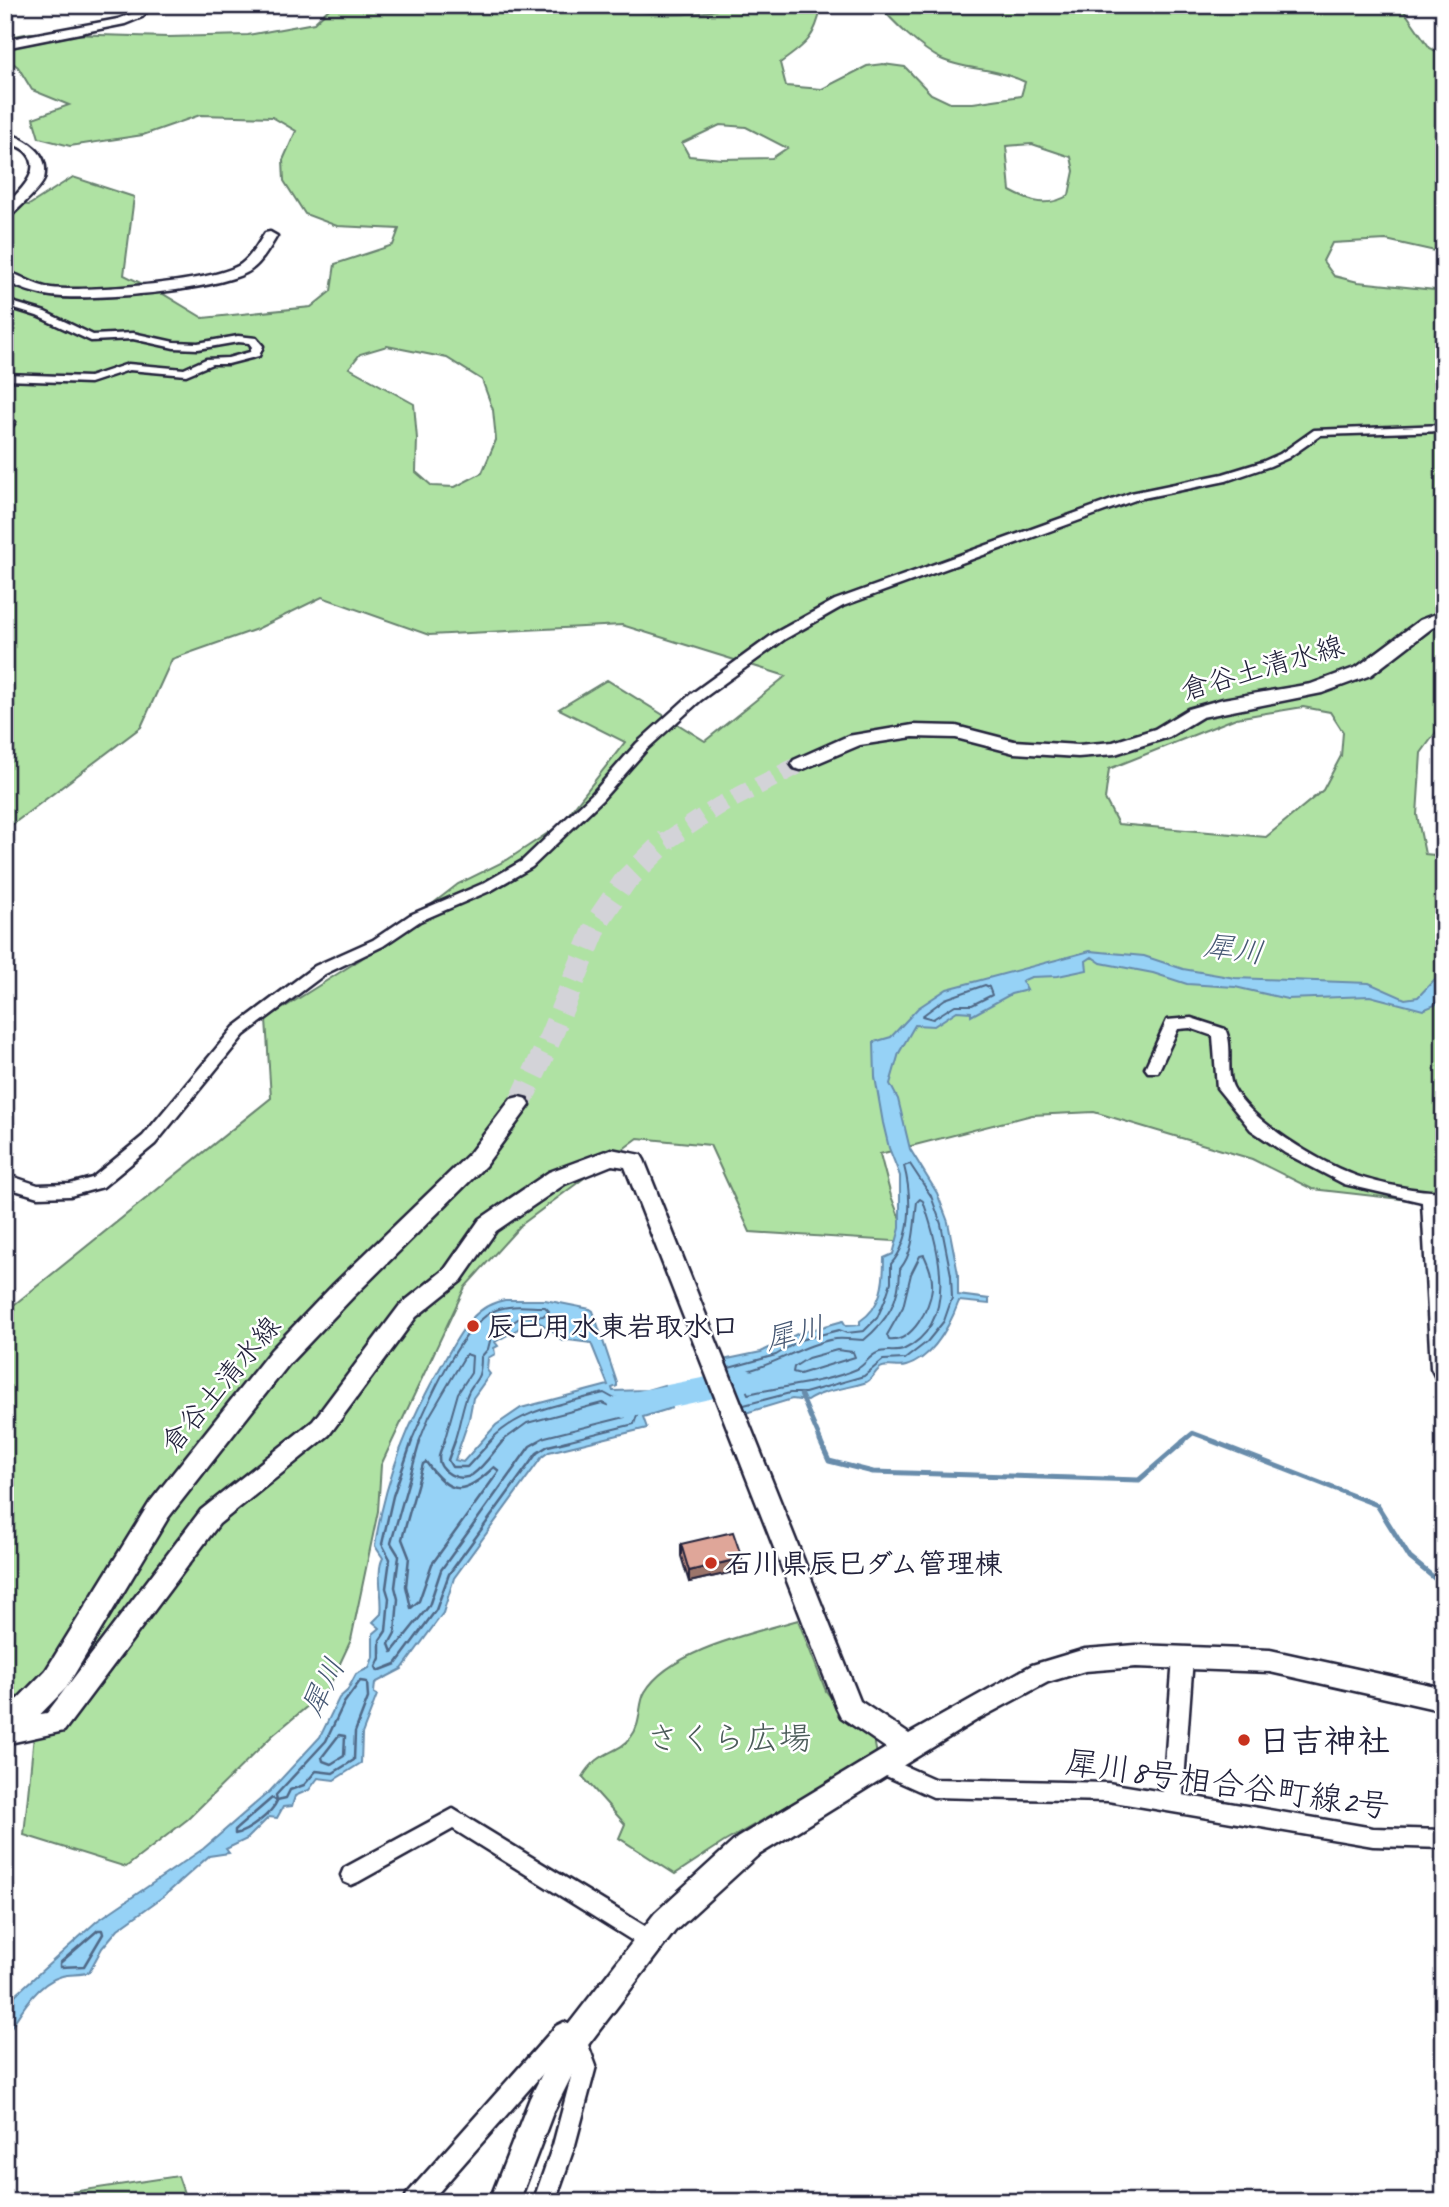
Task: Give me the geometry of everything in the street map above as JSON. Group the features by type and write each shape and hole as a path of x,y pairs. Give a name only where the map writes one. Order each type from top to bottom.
{"main road":[{"name":"倉谷土清水線","path":"800,764 855,740 913,731 956,732 1014,747 1078,751 1115,748 1162,733 1195,713 1223,705 1315,689 1364,671 1438,621"},
{"name":"倉谷土清水線","path":"5,1731 56,1679 159,1510 280,1357 343,1291 477,1160 519,1105"}],"street":[{"path":"5,44 121,23 138,15 147,5"},
{"path":"5,136 32,150 38,163 37,180 5,214"},
{"path":"5,275 24,286 53,293 179,284 224,277 241,270 253,261 270,236"},
{"path":"5,303 41,314 91,338 133,336 174,345 198,345 237,339 252,340 258,346 255,354 228,361 210,362 186,372 128,366 90,380 5,377"},
{"path":"5,420 9,422 5,429"},
{"path":"5,1180 38,1191 70,1190 97,1183 149,1140 239,1031 320,970 378,943 415,918 487,887 527,864 597,797 642,746 696,697 780,636 813,616 894,581 971,556 1099,508 1135,496 1226,477 1266,464 1284,456 1318,432 1444,428"},
{"path":"1153,1068 1172,1024 1191,1023 1220,1032 1225,1088 1257,1126 1291,1149 1350,1180 1437,1197 1440,1368 1444,1377"},
{"path":"5,1731 55,1724 211,1517 321,1427 408,1311 453,1275 488,1225 557,1178 611,1157 633,1160 850,1709 909,1748"},
{"path":"504,2202 540,2108 575,2039 665,1922 747,1847 966,1713 1041,1673 1085,1660 1136,1656 1270,1661 1444,1700"},
{"path":"1172,1804 1183,1658"},
{"name":"犀川8号相合谷町線2号","path":"882,1765 933,1788 1108,1792 1373,1838 1444,1839"},
{"path":"351,1875 453,1818 651,1941"},
{"path":"415,2202 564,2033 575,2039 585,2066 564,2145 544,2202"}],"green space":[{"path":"333,5 617,5 654,14 678,15 716,10 718,5 822,5 809,39 780,63 786,86 822,89 867,66 883,64 905,67 931,94 950,103 973,103 1021,96 1025,82 941,59 908,35 879,5 1400,5 1430,48 1444,55 1444,253 1386,240 1332,243 1323,261 1334,276 1358,282 1444,291 1444,721 1421,753 1417,815 1425,854 1444,856 1444,1204 1312,1189 1252,1159 1094,1112 1032,1115 880,1154 891,1196 909,1242 750,1232 710,1145 638,1138 521,1225 465,1287 381,1465 378,1511 351,1640 328,1689 273,1735 188,1819 126,1867 24,1835 34,1735 5,1705 5,1302 15,1304 271,1098 266,1019 361,959 458,884 507,860 560,825 625,742 559,709 607,680 705,741 786,676 622,625 429,635 322,597 257,629 172,659 141,727 5,830 5,731 9,722 5,714 5,203 29,205 73,177 134,197 124,275 203,318 311,307 331,291 335,264 393,245 399,229 337,226 305,214 284,181 283,160 296,131 272,117 200,115 143,135 70,146 39,138 33,118 69,105 32,90 18,67 5,57 5,42 10,37 30,33 168,37 248,35 314,23","holes":["720,125 746,127 787,148 772,158 722,159 689,156 682,143","1032,144 1071,157 1074,171 1069,195 1054,201 1039,202 1010,191 1006,146","387,346 447,358 482,380 493,410 496,440 482,473 455,487 432,486 416,472 414,404 349,368 360,354","1303,707 1330,712 1343,732 1341,756 1323,790 1266,837 1118,824 1105,799 1109,769 1236,718"]},
{"name":"さくら広場","path":"798,1620 826,1691 851,1724 874,1739 877,1755 724,1842 675,1874 619,1838 625,1824 583,1777 595,1762 621,1747 631,1737 637,1726 645,1692 657,1677 673,1665 736,1637"},
{"path":"178,2176 187,2202 5,2202"}],"water":[{"path":"1090,951 1144,956 1183,969 1235,978 1369,983 1405,999 1418,997 1434,980 1444,975 1444,996 1435,1005 1423,1010 1370,996 1287,999 1235,987 1187,984 1153,973 1101,963 1092,957 1086,961 1087,970 1058,976 1031,977 1022,981 1027,990 1011,994 971,1016 971,1012 957,1011 934,1026 915,1025 899,1053 890,1084 898,1099 910,1149 937,1193 948,1222 958,1274 958,1295 989,1299 989,1304 959,1301 939,1340 916,1362 903,1367 882,1367 867,1382 827,1392 807,1401 792,1399 739,1415 718,1361 761,1352 797,1334 843,1321 846,1326 860,1325 860,1321 873,1309 880,1293 884,1258 893,1254 900,1228 900,1176 883,1123 875,1077 874,1042 891,1037 918,1008 947,989"},
{"path":"505,1300 545,1300 590,1309 593,1311 617,1383 617,1386 612,1388 613,1391 647,1390 664,1385 666,1391 656,1394 660,1404 670,1402 672,1408 643,1417 647,1428 549,1452 542,1457 454,1578 443,1613 402,1669 375,1683 374,1693 377,1695 362,1734 361,1763 334,1780 318,1778 309,1790 295,1796 292,1806 283,1807 277,1818 269,1817 247,1839 226,1849 229,1853 209,1856 164,1896 118,1929 102,1948 89,1972 62,1976 36,1993 5,2037 5,2004 97,1921 203,1849 270,1791 320,1737 339,1698 347,1691 356,1674 369,1668 373,1657 373,1634 380,1628 373,1622 381,1614 382,1608 380,1570 383,1558 375,1546 392,1473 409,1428 455,1341 476,1315 494,1303","holes":["538,1322 551,1329 562,1341 591,1343 608,1385 521,1408 496,1425 463,1462 455,1460 473,1398 490,1374 487,1370 488,1358 495,1354 494,1348 498,1346 495,1342 518,1329 523,1323"]}],"building":[{"path":"733,1532 742,1558 689,1571 681,1544"}],"waterway":[{"path":"5,12 13,5"},
{"name":"犀川","path":"623,1406 746,1380"},
{"path":"801,1395 821,1442"},
{"path":"1182,1442 1193,1433 1217,1442"},
{"path":"820,1441 829,1461 873,1472 1139,1480 1184,1441"},
{"path":"1212,1441 1377,1505 1410,1558 1444,1586"}],"tunnel":[{"path":"665,842 719,806 801,764"},
{"path":"519,1105 546,1048 599,919 625,881 667,840"}],"place":[{"name":"辰巳用水東岩取水口","path":"473,1326"},
{"name":"石川県辰巳ダム管理棟","path":"711,1563"},
{"name":"日吉神社","path":"1244,1740"}]}
